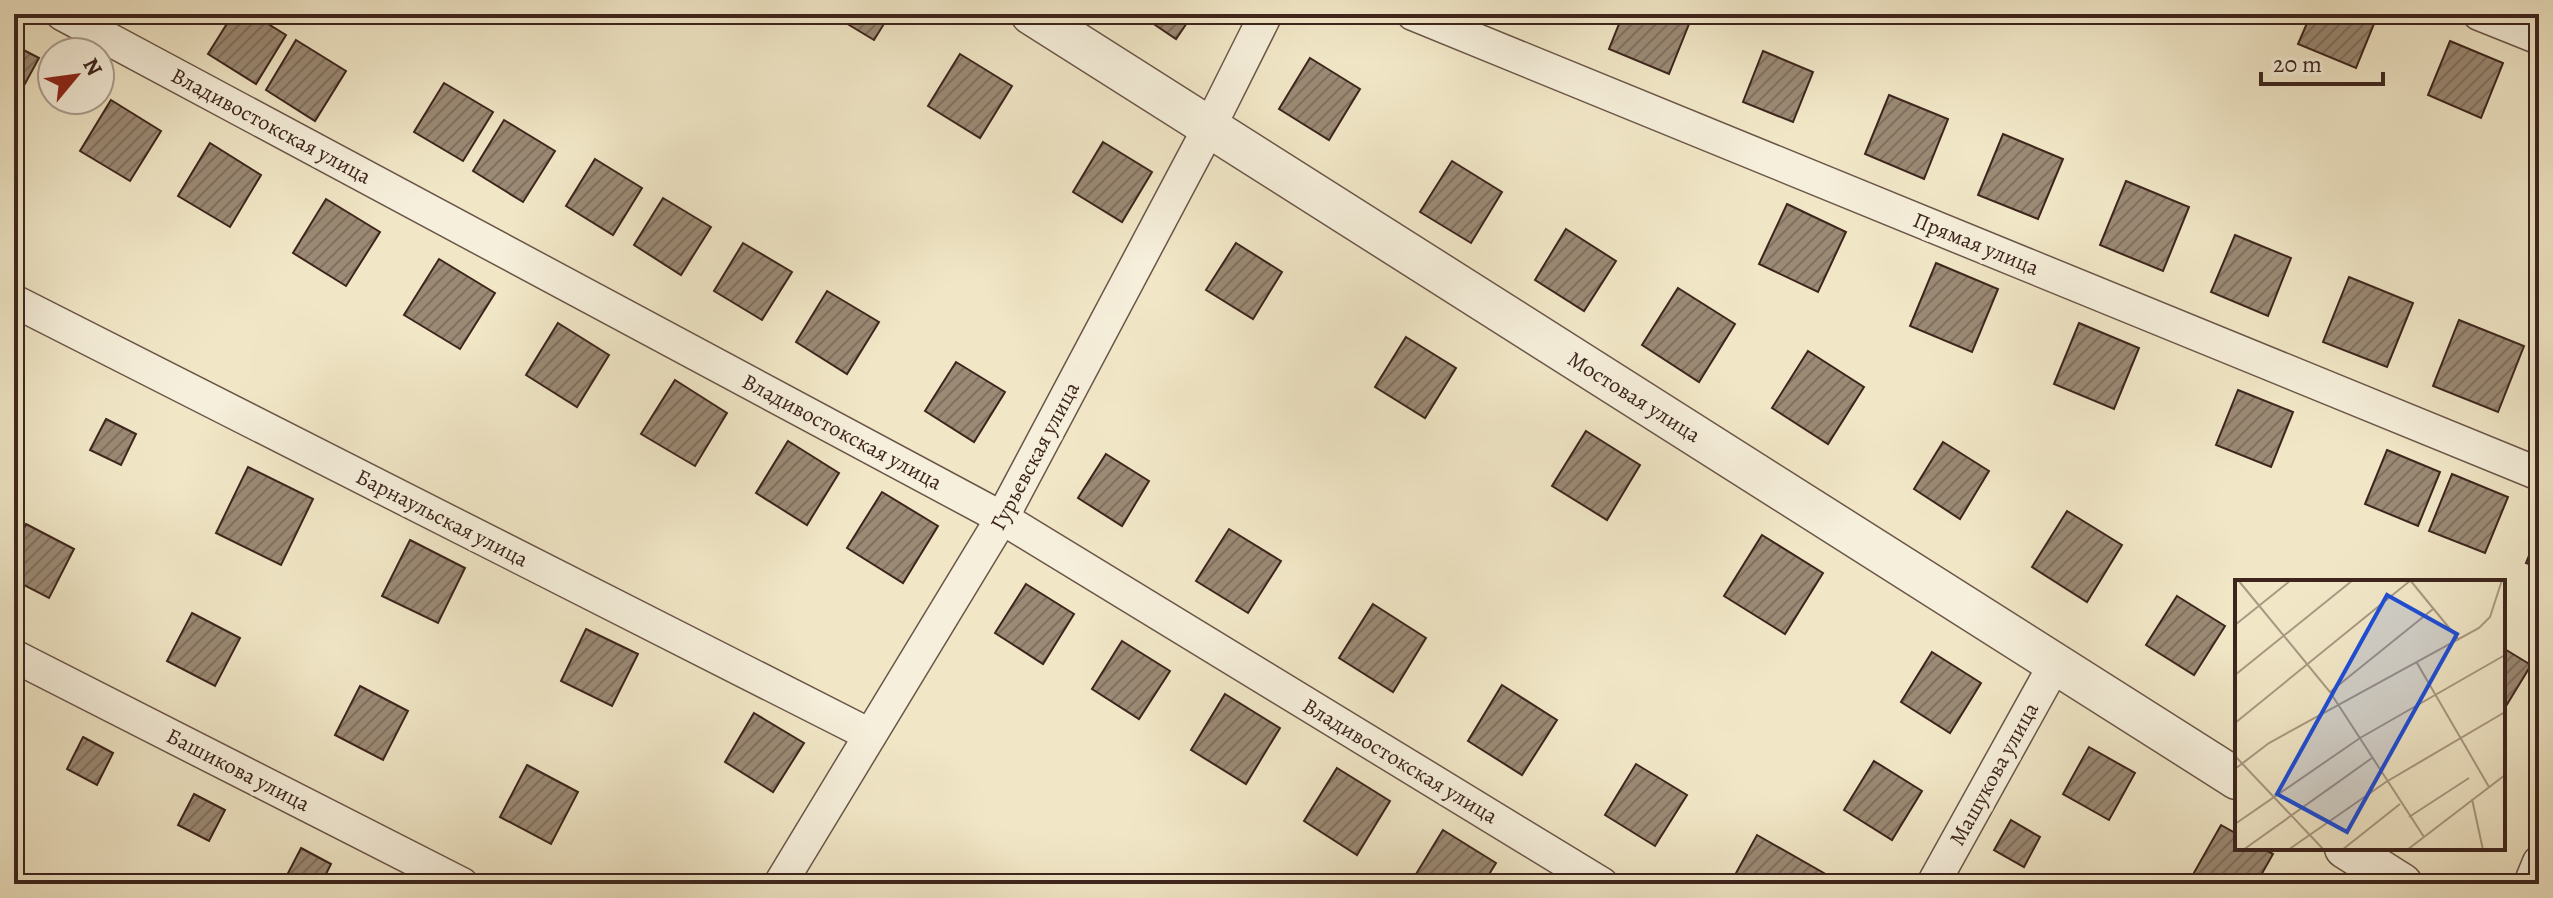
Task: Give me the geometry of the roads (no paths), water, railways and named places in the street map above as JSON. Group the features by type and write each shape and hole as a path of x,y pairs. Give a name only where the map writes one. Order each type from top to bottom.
{"street":[{"name":"Владивостокская улица","path":"62,14 1002,518 1602,884"},
{"name":"Мостовая улица","path":"1031,14 2235,778"},
{"name":"Гурьевская улица","path":"780,884 1002,518 1209,128 1266,14"},
{"name":"Прямая улица","path":"1413,14 2539,474"},
{"path":"2479,14 2539,38"},
{"name":"Барнаульская улица","path":"14,301 870,735"},
{"name":"Башикова улица","path":"14,656 462,884"},
{"name":"Машукова улица","path":"1933,884 2055,664"},
{"path":"2348,850 2402,884"},
{"path":"2530,884 2539,862"}]}
